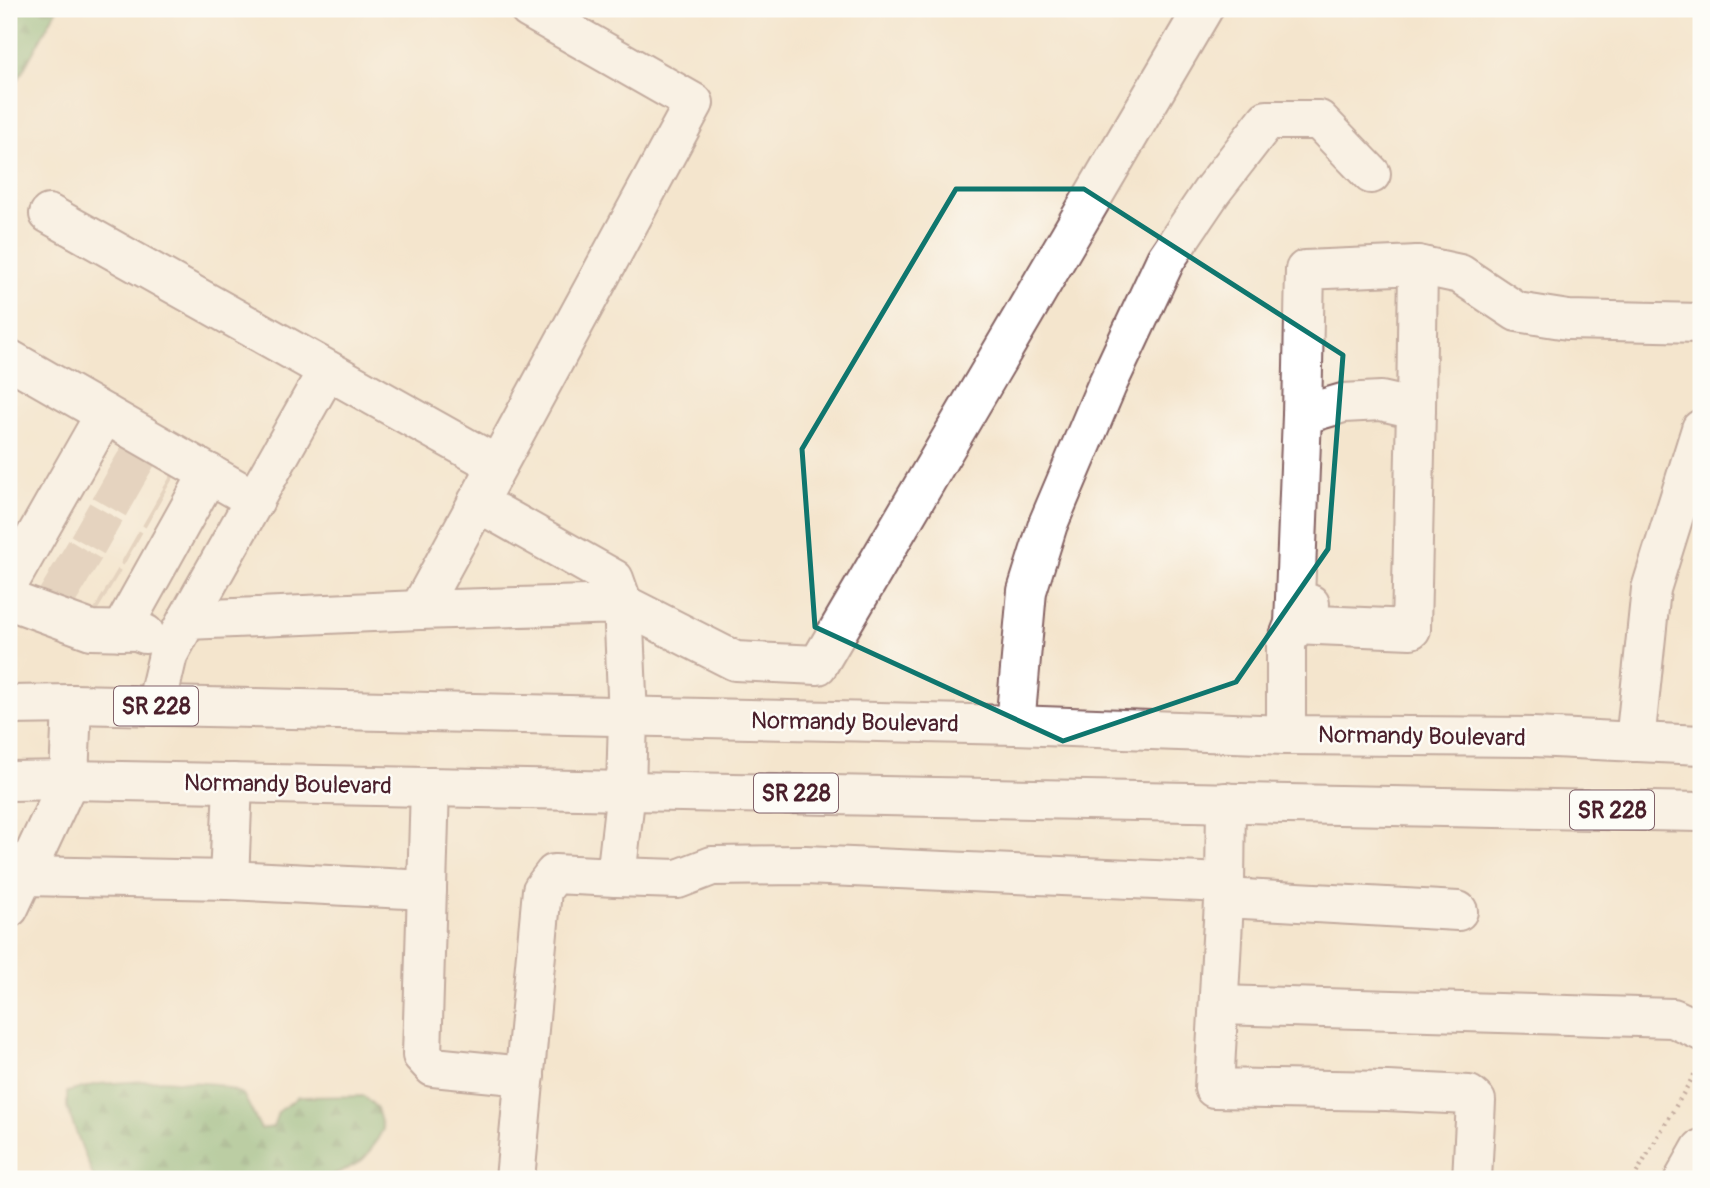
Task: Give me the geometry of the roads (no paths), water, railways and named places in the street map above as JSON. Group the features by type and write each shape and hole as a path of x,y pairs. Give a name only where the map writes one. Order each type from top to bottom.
{"main road":[{"path":"419,610 694,103 529,9"},
{"path":"118,611 137,631 181,631 419,610 623,604 735,661 818,665 1203,9"},
{"path":"1015,725 1027,592 1048,524 1107,385 1166,259 1212,191 1267,120 1319,120 1371,174"},
{"path":"50,214 497,465"},
{"path":"1294,624 1411,629 1418,265"},
{"path":"1286,735 1286,644 1294,624 1313,601 1312,412 1305,270 1418,265 1460,274 1517,312 1568,320 1701,324"},
{"path":"9,359 97,452 181,500 255,500"},
{"path":"156,706 168,655 327,371"},
{"path":"1312,412 1343,403 1381,401 1416,410"},
{"path":"1635,742 1651,589 1701,429"},
{"path":"33,565 67,511 97,452"},
{"path":"9,600 91,630 118,611 146,557 181,500"},
{"path":"477,502 614,579 623,604 628,717 626,790 616,877"},
{"path":"72,704 69,780 16,892 229,880 427,890"},
{"name":"Normandy Boulevard","path":"9,705 72,704 1015,725 1286,735 1435,735 1701,745"},
{"name":"Normandy Boulevard","path":"9,781 626,790 1701,812"},
{"path":"229,880 233,783"},
{"path":"430,787 422,1055 433,1067 525,1076"},
{"path":"1226,802 1225,890 1214,1088 1387,1091 1469,1096 1476,1101 1472,1179"},
{"path":"515,1179 541,890 554,874 678,879 712,866 788,865 1225,890 1458,911"},
{"path":"1219,1004 1673,1018 1701,1031"},
{"path":"1684,1179 1701,1149"}],"tunnel":[{"path":"116,456 168,487"},
{"path":"102,481 155,511"},
{"path":"80,519 133,549"},
{"path":"59,556 111,587"},
{"path":"45,580 97,611"}]}
